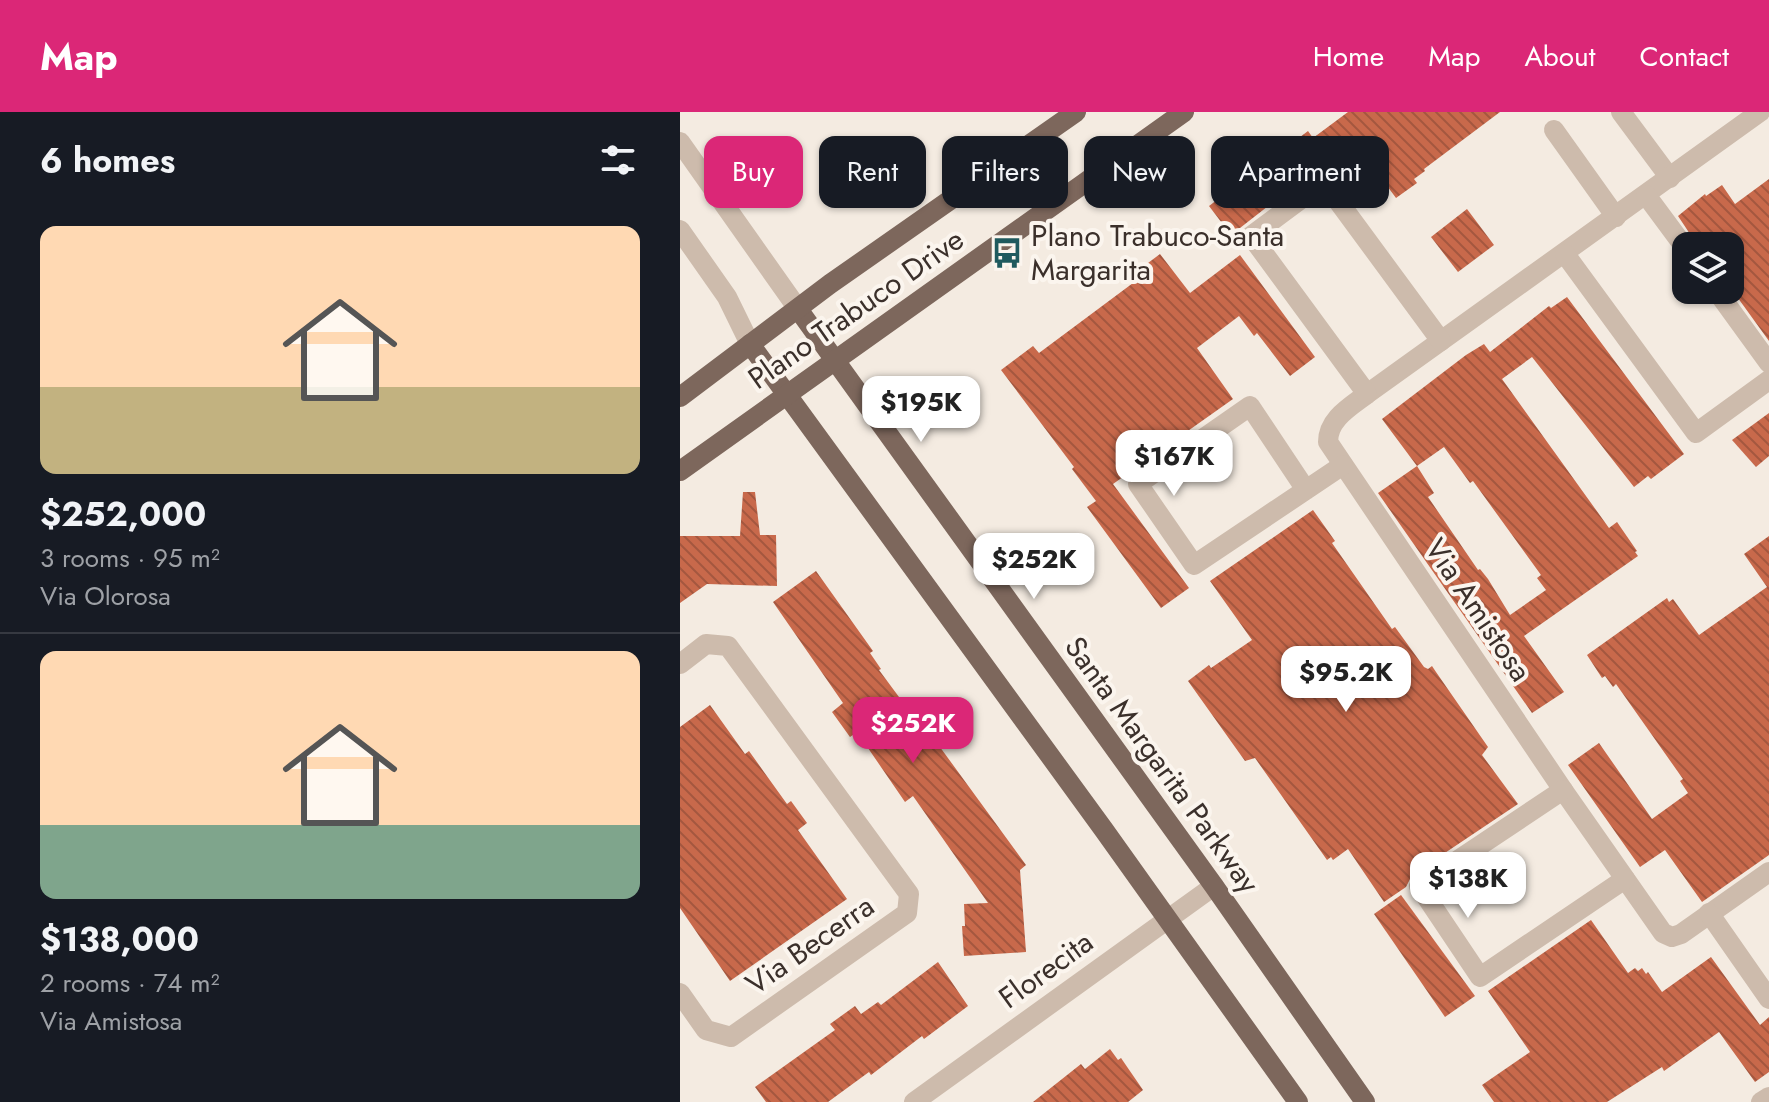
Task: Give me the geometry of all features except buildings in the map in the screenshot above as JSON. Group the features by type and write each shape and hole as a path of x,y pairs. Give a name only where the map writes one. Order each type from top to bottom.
{"main road":[{"name":"Plano Trabuco Drive","path":"680,397 798,309 1076,112"},
{"name":"Plano Trabuco Drive","path":"680,471 1184,112"},
{"name":"Santa Margarita Parkway","path":"798,309 1214,886 1365,1102"},
{"path":"750,344 1298,1102"}],"street":[{"path":"1621,112 1670,178"},
{"name":"Via Amistosa","path":"1760,112 1367,394 1335,419 1328,442 1663,933 1672,937 1769,872"},
{"path":"1554,130 1616,217"},
{"path":"680,142 798,309"},
{"path":"1367,394 1251,236 1324,182 1441,341"},
{"path":"1646,195 1673,232"},
{"path":"680,230 727,297 750,344"},
{"path":"1565,254 1696,433 1769,380"},
{"path":"1726,304 1769,363"},
{"path":"1306,490 1250,406 1138,484 1194,565 1306,490 1343,465"},
{"name":"Via Becerra","path":"680,664 706,644 728,646 909,894 907,913 731,1037 706,1030 680,993"},
{"path":"1563,790 1419,886 1480,977 1625,879"},
{"name":"Florecita","path":"914,1102 1214,886"},
{"path":"1709,913 1769,999"},
{"path":"1761,1102 1769,1097"}],"place":[{"name":"Plano Trabuco-Santa Margarita","path":"1007,253"}]}
